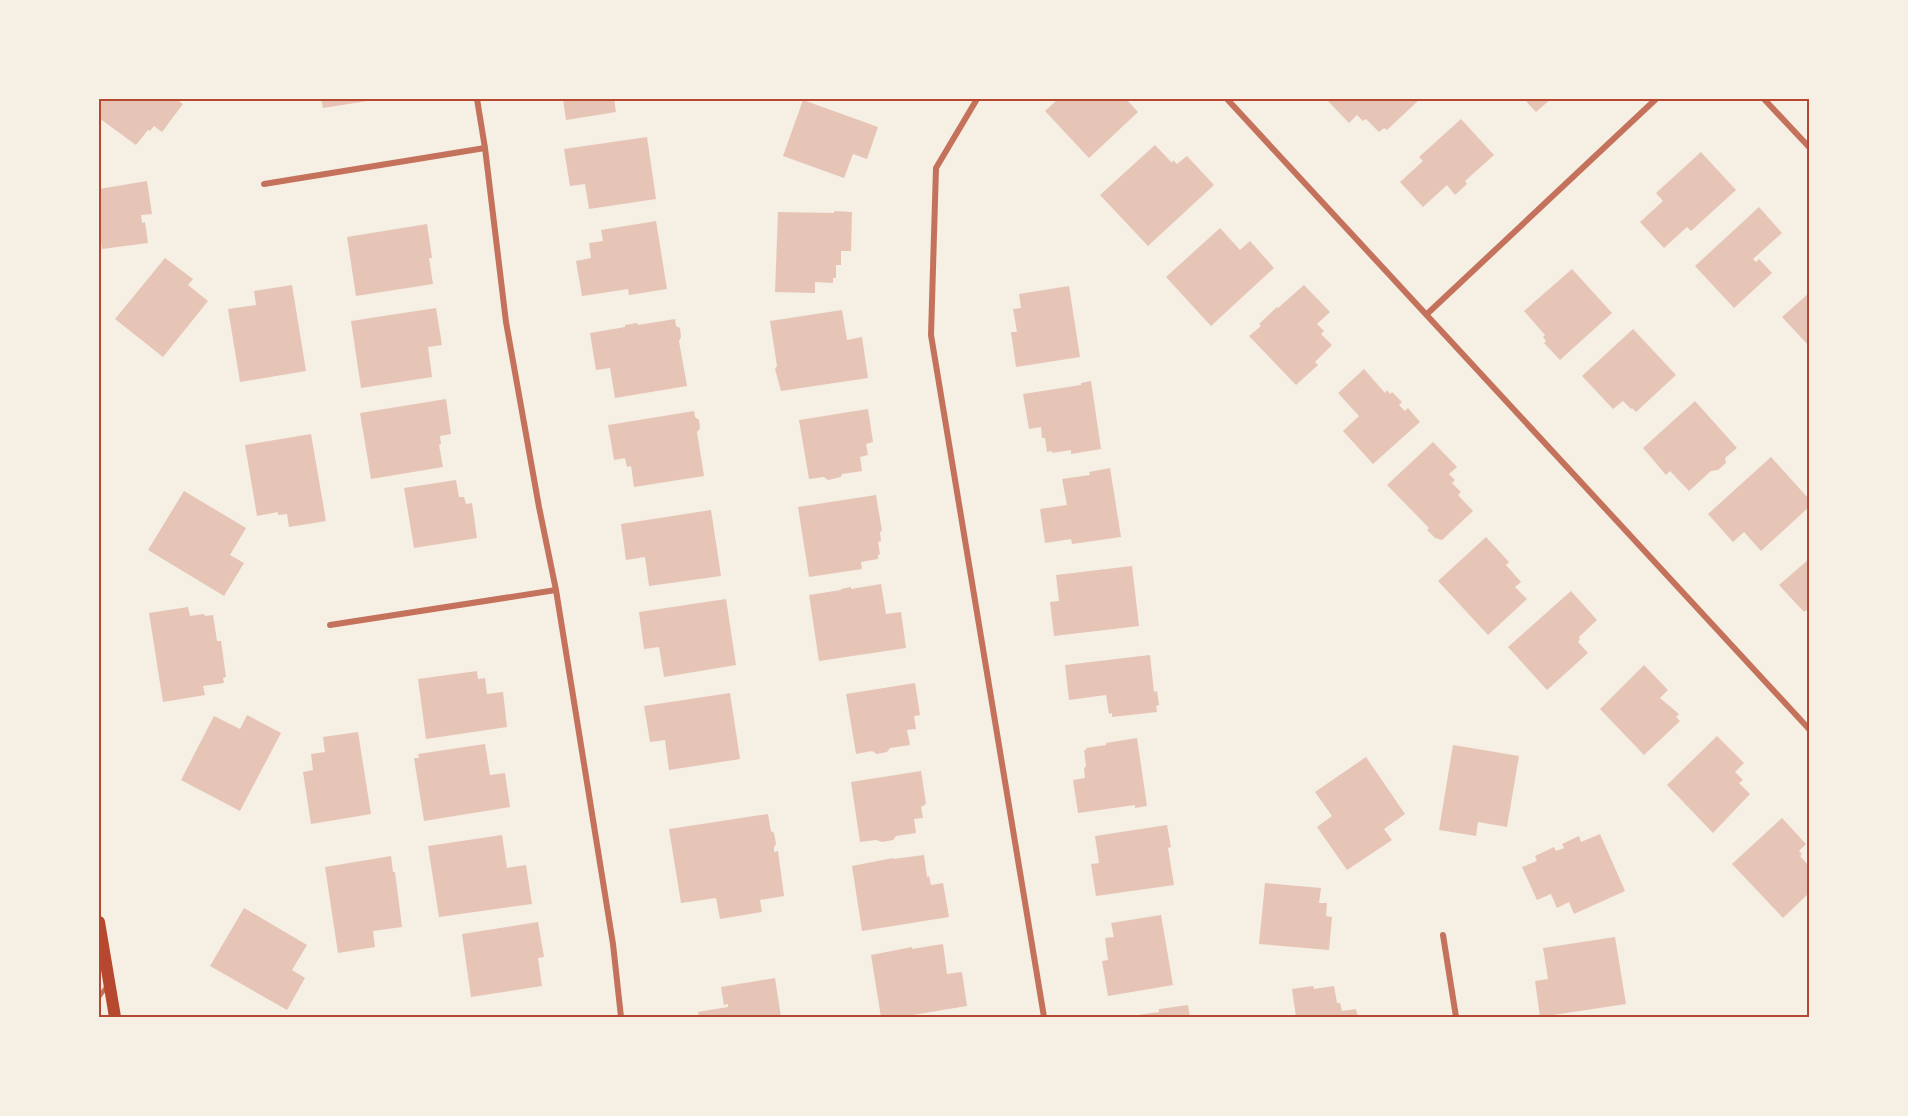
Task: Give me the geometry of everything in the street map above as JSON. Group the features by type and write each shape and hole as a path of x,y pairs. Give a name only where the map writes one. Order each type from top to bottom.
{"main road":[{"path":"99,922 115,1017"}],"street":[{"path":"477,99 506,322 556,590 614,944 621,1017"},
{"path":"977,99 936,168 931,335 1044,1017"},
{"path":"1227,99 1809,729"},
{"path":"1426,314 1656,99"},
{"path":"1764,99 1809,147"},
{"path":"264,184 485,148"},
{"path":"330,625 556,590"},
{"path":"1443,935 1456,1017"}],"lane":[{"path":"99,997 109,983"}],"building":[{"path":"99,99 176,99 183,104 162,132 154,126 136,145 99,118"},
{"path":"321,99 374,99 374,100 323,108"},
{"path":"563,99 614,99 616,112 566,120"},
{"path":"1058,99 1126,99 1138,112 1089,158 1045,111"},
{"path":"1326,99 1420,99 1387,130 1384,128 1379,132 1366,119 1363,121 1357,115 1349,123"},
{"path":"1524,99 1551,99 1536,112"},
{"path":"803,100 878,127 867,159 853,154 844,178 783,156"},
{"path":"1461,119 1494,155 1465,181 1467,184 1455,195 1447,185 1423,207 1400,182 1423,161 1419,157"},
{"path":"647,137 656,199 589,209 585,184 570,186 564,149"},
{"path":"1155,145 1172,163 1173,160 1177,164 1187,156 1214,185 1148,246 1100,195"},
{"path":"1701,152 1736,190 1691,231 1687,227 1664,248 1640,222 1663,201 1656,193"},
{"path":"147,181 152,214 141,215 142,223 145,222 148,243 102,249 99,226 99,189"},
{"path":"1759,207 1782,233 1753,259 1756,262 1759,259 1772,273 1734,308 1695,266"},
{"path":"834,211 852,212 851,251 841,251 841,265 836,265 836,278 833,278 833,283 815,282 815,293 775,292 778,212 834,213"},
{"path":"656,221 667,289 629,295 628,289 582,296 576,261 591,258 589,243 603,241 601,230"},
{"path":"427,224 433,284 356,296 347,237"},
{"path":"1220,228 1240,250 1250,241 1274,268 1211,326 1166,277"},
{"path":"165,258 193,279 188,285 208,301 163,357 115,319"},
{"path":"1572,269 1612,313 1560,360 1544,343 1545,335 1524,311"},
{"path":"292,285 306,371 240,382 228,309 256,305 254,291"},
{"path":"1304,285 1330,312 1317,324 1324,331 1321,334 1332,345 1315,362 1318,365 1296,385 1249,336 1277,307"},
{"path":"1069,286 1080,357 1016,367 1011,332 1017,332 1013,309 1021,308 1019,294"},
{"path":"1809,293 1809,346 1782,317"},
{"path":"436,308 442,345 428,347 432,377 361,388 351,321"},
{"path":"842,310 847,340 862,337 868,378 781,391 775,369 777,366 770,321"},
{"path":"675,319 676,326 680,328 679,341 687,386 615,398 610,368 596,370 590,333 637,323 638,325"},
{"path":"1633,329 1676,375 1636,412 1623,401 1613,409 1582,376"},
{"path":"1364,369 1385,393 1387,390 1390,394 1392,392 1402,402 1399,405 1405,411 1408,408 1420,422 1373,464 1343,431 1359,416 1338,393"},
{"path":"1091,381 1101,449 1071,454 1071,450 1047,452 1041,427 1029,429 1023,394 1081,385 1081,383"},
{"path":"446,399 451,434 440,436 441,444 439,445 443,467 371,479 360,413"},
{"path":"1695,401 1737,448 1725,458 1726,463 1718,470 1711,471 1689,491 1670,471 1666,475 1643,448"},
{"path":"868,409 873,442 866,444 868,455 860,457 862,471 842,474 841,477 828,480 824,477 809,479 799,420"},
{"path":"694,411 695,417 699,420 700,429 697,432 704,476 634,487 631,466 627,467 625,458 614,460 608,425"},
{"path":"311,434 326,521 289,527 287,514 278,515 278,512 257,516 245,445"},
{"path":"1433,442 1457,467 1449,474 1455,480 1452,483 1461,492 1458,495 1473,511 1442,540 1435,538 1427,530 1429,528 1387,485"},
{"path":"1771,457 1809,499 1809,507 1761,551 1744,532 1733,542 1708,514"},
{"path":"1110,468 1121,537 1072,544 1071,539 1045,543 1040,509 1067,505 1062,479 1090,475 1089,472"},
{"path":"456,480 459,497 464,497 466,504 472,503 477,538 414,548 404,488"},
{"path":"184,491 246,528 230,555 244,563 224,596 148,550"},
{"path":"876,495 882,531 880,532 881,541 878,542 880,554 878,559 861,562 862,569 809,577 798,507"},
{"path":"711,510 721,576 649,586 645,557 626,560 621,524"},
{"path":"1486,537 1509,562 1506,565 1521,582 1515,587 1527,599 1488,635 1438,581"},
{"path":"1809,559 1809,608 1804,612 1779,585"},
{"path":"1132,566 1139,626 1054,636 1050,602 1059,601 1056,575"},
{"path":"881,584 886,614 901,612 906,648 819,661 809,595"},
{"path":"1571,591 1597,620 1579,637 1578,642 1588,653 1547,690 1508,647"},
{"path":"726,599 736,665 664,677 659,647 644,649 639,612"},
{"path":"188,607 190,616 213,615 217,641 221,641 226,677 223,678 224,683 203,686 205,695 163,702 149,613"},
{"path":"1150,655 1154,692 1157,691 1159,705 1156,706 1157,712 1112,717 1112,713 1109,714 1106,695 1069,700 1065,665"},
{"path":"1644,665 1668,690 1660,698 1679,714 1676,717 1680,721 1644,755 1600,709"},
{"path":"477,671 478,679 485,678 487,694 503,692 507,727 426,739 418,679"},
{"path":"915,683 920,715 914,716 916,729 907,730 910,745 890,748 887,752 877,754 872,751 856,754 846,694"},
{"path":"730,693 740,759 669,770 665,740 650,742 644,706"},
{"path":"247,715 281,733 240,811 181,780 214,716 240,729"},
{"path":"358,732 371,814 311,824 303,772 313,770 311,754 325,752 323,737"},
{"path":"1717,736 1744,763 1735,772 1743,780 1739,783 1750,794 1713,833 1667,785"},
{"path":"1137,738 1147,806 1135,808 1135,805 1078,813 1073,780 1085,778 1084,750 1106,745 1106,743"},
{"path":"485,744 490,775 505,773 510,807 424,821 414,758 419,758 418,754"},
{"path":"1453,745 1519,756 1507,827 1478,822 1476,836 1439,830"},
{"path":"1366,757 1405,814 1384,829 1392,840 1347,870 1317,827 1332,816 1315,792"},
{"path":"921,771 926,804 921,807 923,818 914,819 916,833 896,836 893,840 882,842 876,840 860,842 851,782"},
{"path":"768,814 776,844 774,852 778,851 784,896 760,900 762,912 720,919 716,898 681,903 669,829"},
{"path":"1782,818 1806,844 1799,851 1802,854 1800,856 1809,866 1809,893 1783,918 1732,864"},
{"path":"1167,825 1174,885 1096,896 1091,864 1099,863 1095,836"},
{"path":"1600,834 1625,891 1574,914 1569,902 1557,908 1551,894 1537,900 1522,867 1537,861 1535,856 1554,847 1556,851 1564,848 1562,844 1579,836 1581,842"},
{"path":"502,835 507,868 526,865 532,904 439,917 428,846"},
{"path":"924,855 927,877 929,876 931,885 943,883 949,917 862,931 852,866"},
{"path":"391,856 402,927 373,931 375,947 338,953 325,867"},
{"path":"1265,883 1321,888 1319,903 1327,903 1326,916 1332,917 1329,950 1259,944"},
{"path":"244,908 307,945 292,970 305,978 287,1010 210,966"},
{"path":"1161,915 1173,985 1108,996 1102,961 1108,960 1105,938 1114,937 1111,923"},
{"path":"538,922 544,957 538,958 542,986 471,997 462,934"},
{"path":"1615,937 1626,1004 1540,1017 1535,981 1548,979 1543,948"},
{"path":"943,944 947,974 962,972 967,1006 901,1017 881,1017 871,955"},
{"path":"775,978 781,1017 699,1017 698,1012 728,1007 728,1004 724,1005 721,987"},
{"path":"1313,986 1314,989 1334,986 1337,1003 1340,1003 1342,1011 1356,1009 1358,1017 1296,1017 1292,989"},
{"path":"1188,1005 1190,1017 1139,1017 1138,1015 1159,1012 1159,1009"}]}
